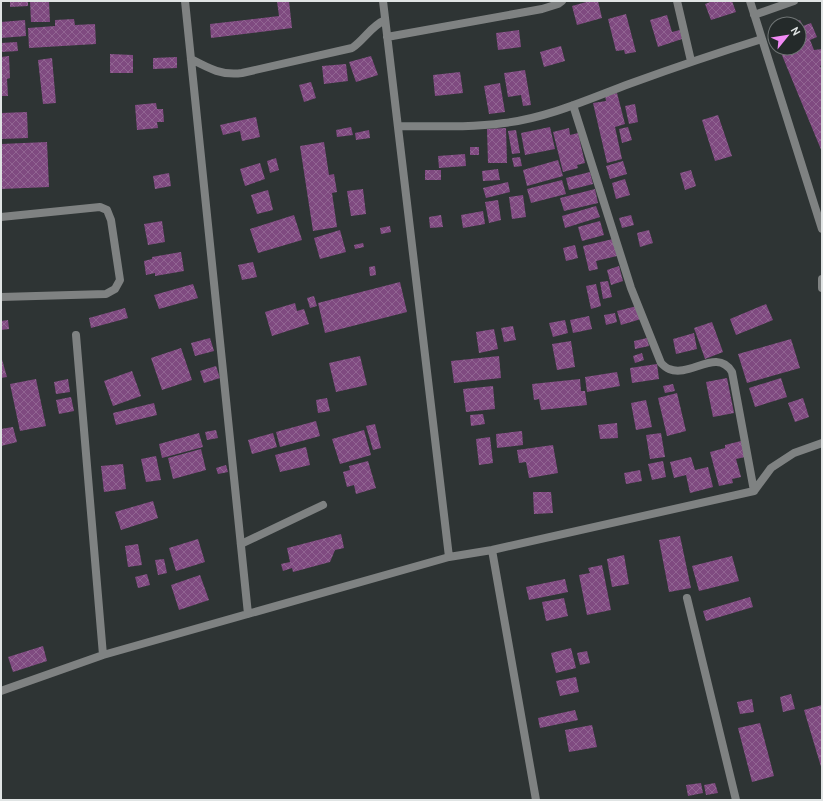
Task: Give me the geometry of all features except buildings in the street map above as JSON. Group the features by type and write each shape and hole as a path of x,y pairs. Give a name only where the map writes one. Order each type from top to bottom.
{"street":[{"path":"185,1 248,614"},
{"path":"383,1 449,557"},
{"path":"387,36 542,9 558,4 562,1"},
{"path":"677,1 691,61"},
{"path":"750,1 822,229"},
{"path":"754,15 794,1"},
{"path":"191,59 216,72 233,75 352,48 358,44 376,25 385,20"},
{"path":"398,126 442,126 504,123 532,118 573,105 691,61 762,39"},
{"path":"573,105 631,288 661,363 669,369 679,370 719,361 728,365 732,372 754,491"},
{"path":"1,217 100,207 107,210 112,220 120,280 115,289 106,294 1,296"},
{"path":"822,279 822,288"},
{"path":"76,335 103,655"},
{"path":"1,691 103,655 449,557 492,550 754,491 771,468 794,453 822,443"},
{"path":"241,544 323,505"},
{"path":"492,550 536,800"},
{"path":"687,598 736,800"}]}
